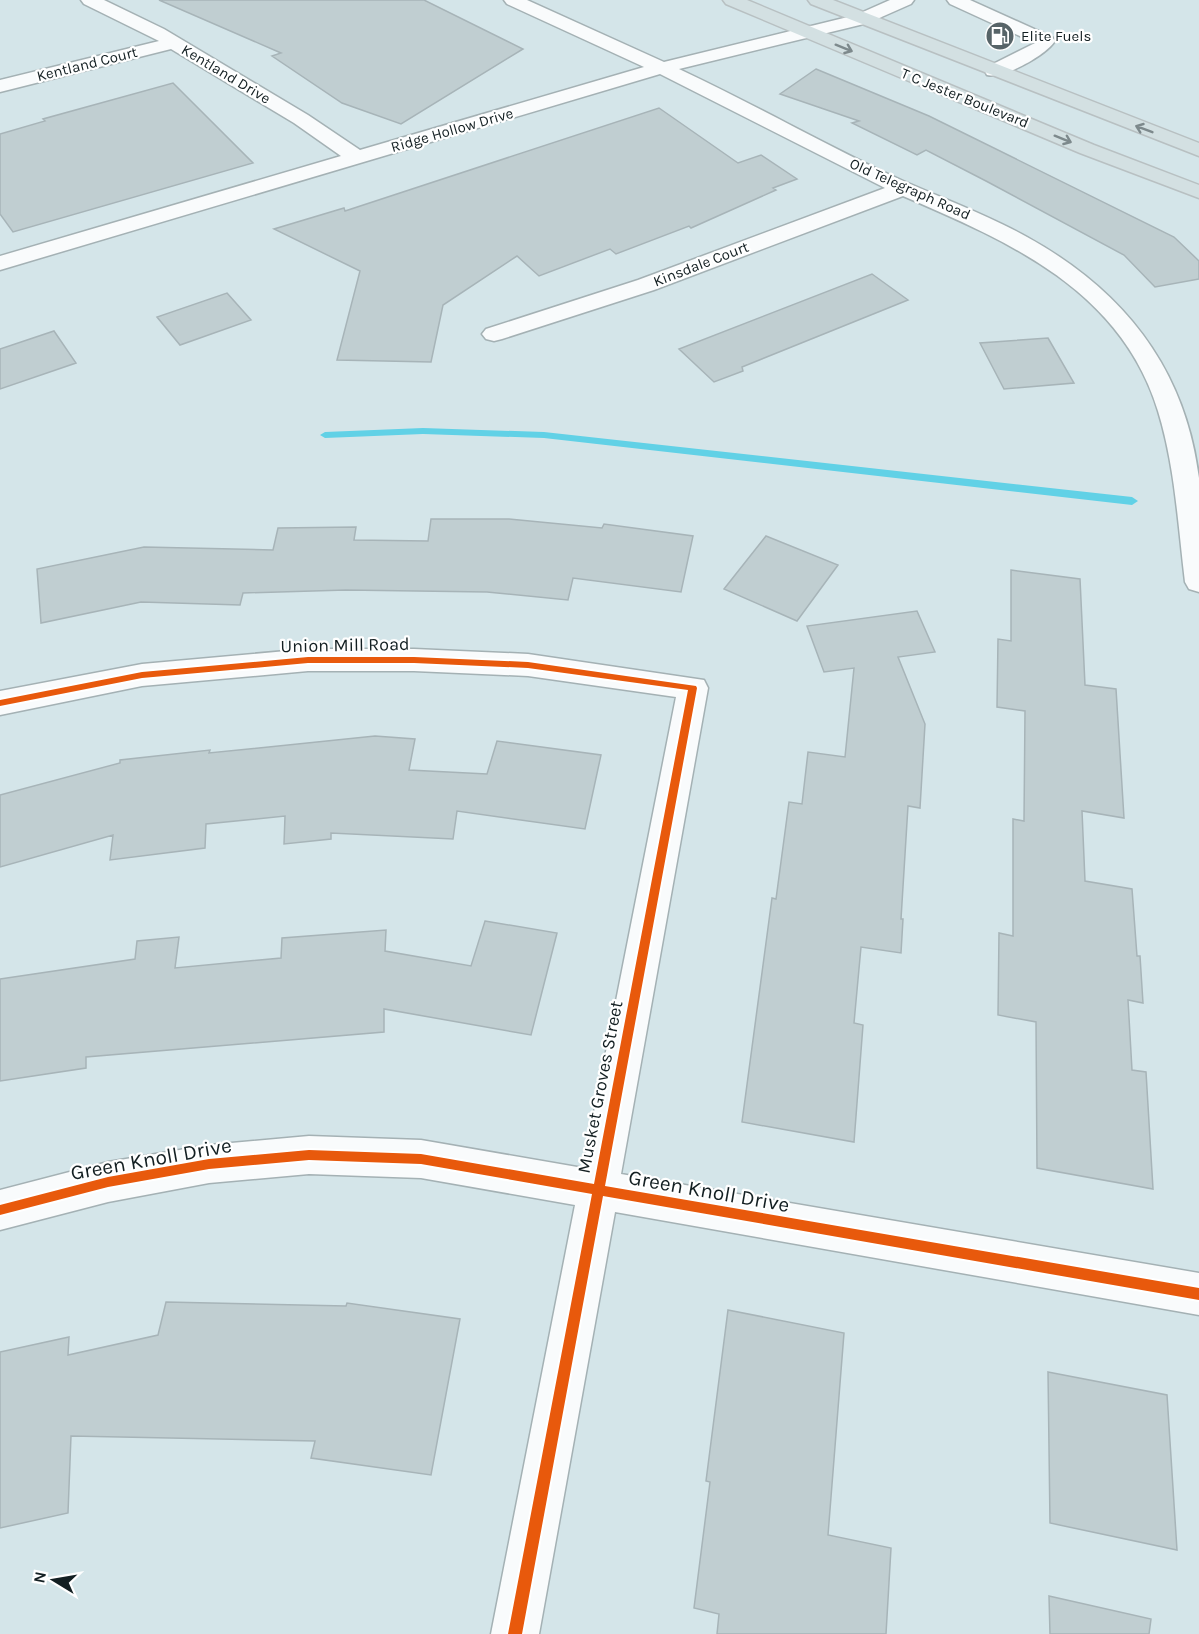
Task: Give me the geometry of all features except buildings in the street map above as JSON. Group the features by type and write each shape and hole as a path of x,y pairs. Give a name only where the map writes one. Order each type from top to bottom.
{"main road":[{"name":"T C Jester Boulevard","path":"732,0 1087,149 1199,192"},
{"name":"T C Jester Boulevard","path":"817,0 1199,150"}],"street":[{"name":"Kentland Drive","path":"90,0 173,43 301,119 358,158"},
{"name":"Old Telegraph Road","path":"513,0 746,108 855,166 1021,240 1070,273 1119,319 1149,359 1166,394 1178,437 1199,582"},
{"name":"Ridge Hollow Drive","path":"0,263 662,69 862,19 905,0"},
{"path":"956,0 1047,41 1040,48 994,71"},
{"name":"Kentland Court","path":"0,86 173,43"},
{"name":"Kinsdale Court","path":"495,334 646,285 905,188"},
{"name":"Union Mill Road","path":"0,703 142,675 308,660 414,660 528,665 693,688"},
{"name":"Musket Groves Street","path":"515,1634 693,688"},
{"name":"Green Knoll Drive","path":"0,1210 108,1182 198,1166 309,1155 421,1159 1199,1294"}],"waterway":[{"path":"325,435 423,431 544,435 1132,501"}],"cycle path":[{"path":"0,703 142,675 308,660 414,660 528,665 693,688 515,1634"},
{"path":"0,1210 108,1182 209,1164 309,1155 421,1159 1199,1294"}],"place":[{"name":"Elite Fuels","path":"1000,36"}]}
